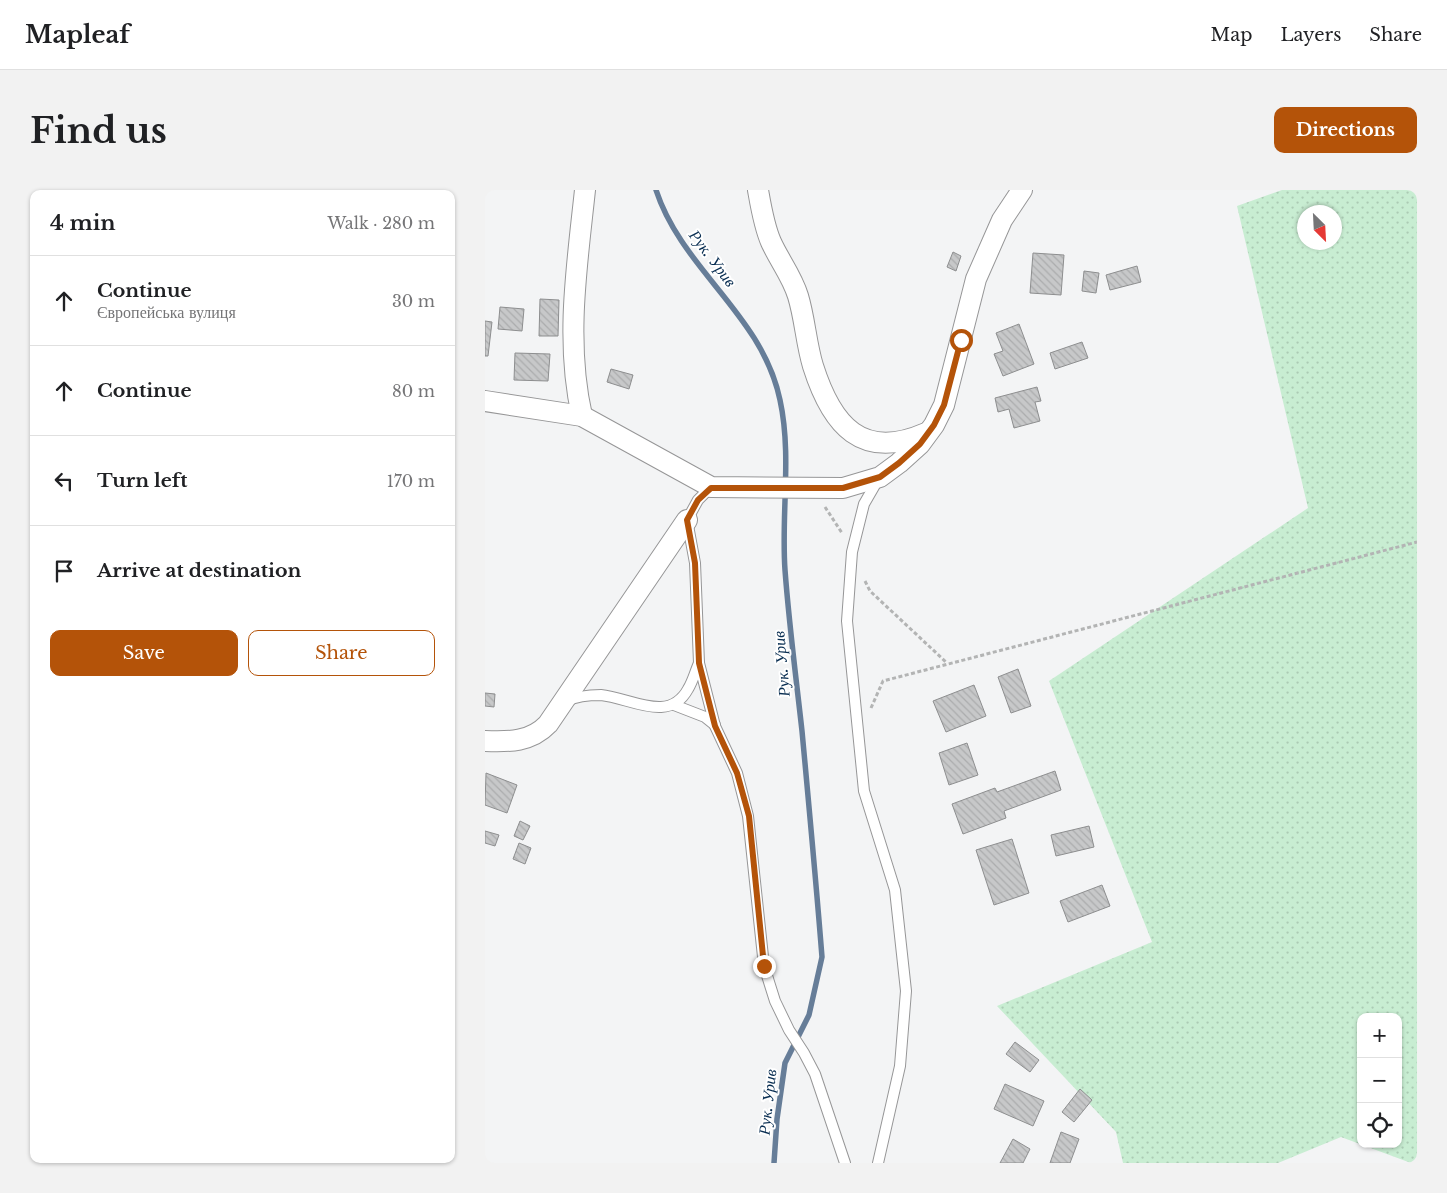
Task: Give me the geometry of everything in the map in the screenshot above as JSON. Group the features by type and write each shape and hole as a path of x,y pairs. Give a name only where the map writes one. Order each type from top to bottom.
{"street":[{"path":"582,416 576,391 574,365 574,291 585,190"},
{"path":"758,190 770,240 798,294 818,379 836,413 847,428 867,442 879,444 901,442 930,431"},
{"path":"485,401 582,416 711,488 843,488 880,477 899,463 930,431 944,405 976,279 1003,220 1022,190"},
{"path":"485,741 500,742 527,739 539,734 563,703 687,520"}],"lane":[{"path":"878,1163 892,1112 900,1066 907,991 895,890 864,790 847,621 852,552 865,504 880,477"},
{"path":"711,488 698,500 687,520 695,563 699,663 715,726 737,773 749,816 764,966 775,1001 789,1030 804,1052 815,1074 845,1163"},
{"path":"674,705 688,690 699,663"},
{"path":"563,703 577,697 601,695 651,708 674,705 705,718 715,726"}],"path":[{"path":"805,488 827,509 839,525 858,570 870,591 947,664"},
{"path":"858,738 883,681 1417,542"}],"green space":[{"path":"1282,190 1417,190 1417,1163 1411,1163 1371,1148 1402,1148 1402,1013 1357,1013 1357,1143 1341,1137 1278,1163 1123,1163 1116,1132 997,1006 1152,942 1049,681 1308,508 1237,206"}],"building":[{"path":"953,252 961,256 956,271 947,267"},
{"path":"1033,253 1064,255 1061,295 1030,293"},
{"path":"1137,266 1141,282 1110,290 1106,275"},
{"path":"1084,271 1099,273 1096,293 1082,291"},
{"path":"540,299 559,300 558,336 539,336"},
{"path":"500,307 524,309 522,331 498,329"},
{"path":"485,321 492,322 488,356 485,356"},
{"path":"1019,324 1034,364 1003,376 994,354 1003,351 996,333"},
{"path":"1082,342 1088,358 1055,369 1050,353"},
{"path":"515,353 550,354 548,381 514,380"},
{"path":"611,369 633,375 629,389 607,382"},
{"path":"1037,387 1041,401 1035,402 1040,421 1014,428 1009,409 998,412 995,398"},
{"path":"1018,669 1031,706 1011,713 998,677"},
{"path":"974,685 986,716 946,732 933,701"},
{"path":"485,693 495,694 494,707 485,706"},
{"path":"967,743 978,775 949,785 939,753"},
{"path":"1055,771 1061,790 1004,811 1006,818 963,834 952,804 995,788 997,792"},
{"path":"486,773 517,785 507,813 485,805"},
{"path":"520,821 530,826 523,840 514,836"},
{"path":"1089,826 1094,847 1056,856 1051,835"},
{"path":"485,831 499,835 495,846 485,843"},
{"path":"1012,839 1029,893 994,905 976,850"},
{"path":"519,843 531,848 525,864 513,859"},
{"path":"1102,885 1110,906 1068,922 1060,901"},
{"path":"1015,1042 1039,1060 1030,1072 1006,1054"},
{"path":"1005,1084 1044,1101 1033,1126 994,1109"},
{"path":"1080,1089 1092,1100 1074,1122 1062,1112"},
{"path":"1061,1132 1079,1139 1070,1163 1050,1163"},
{"path":"1013,1139 1030,1149 1023,1163 1000,1163"}],"waterway":[{"name":"Рук. Урив","path":"656,190 668,218 684,244 757,342 771,370 780,400 783,421 786,463 785,570 802,731 822,957 809,1015 785,1063 777,1119 774,1163"}],"route":[{"path":"764,966 761,919 749,816 737,773 715,726 699,663 695,563 687,520 698,500 711,488 843,488 880,477 920,444 934,425 944,405 961,340"}]}
